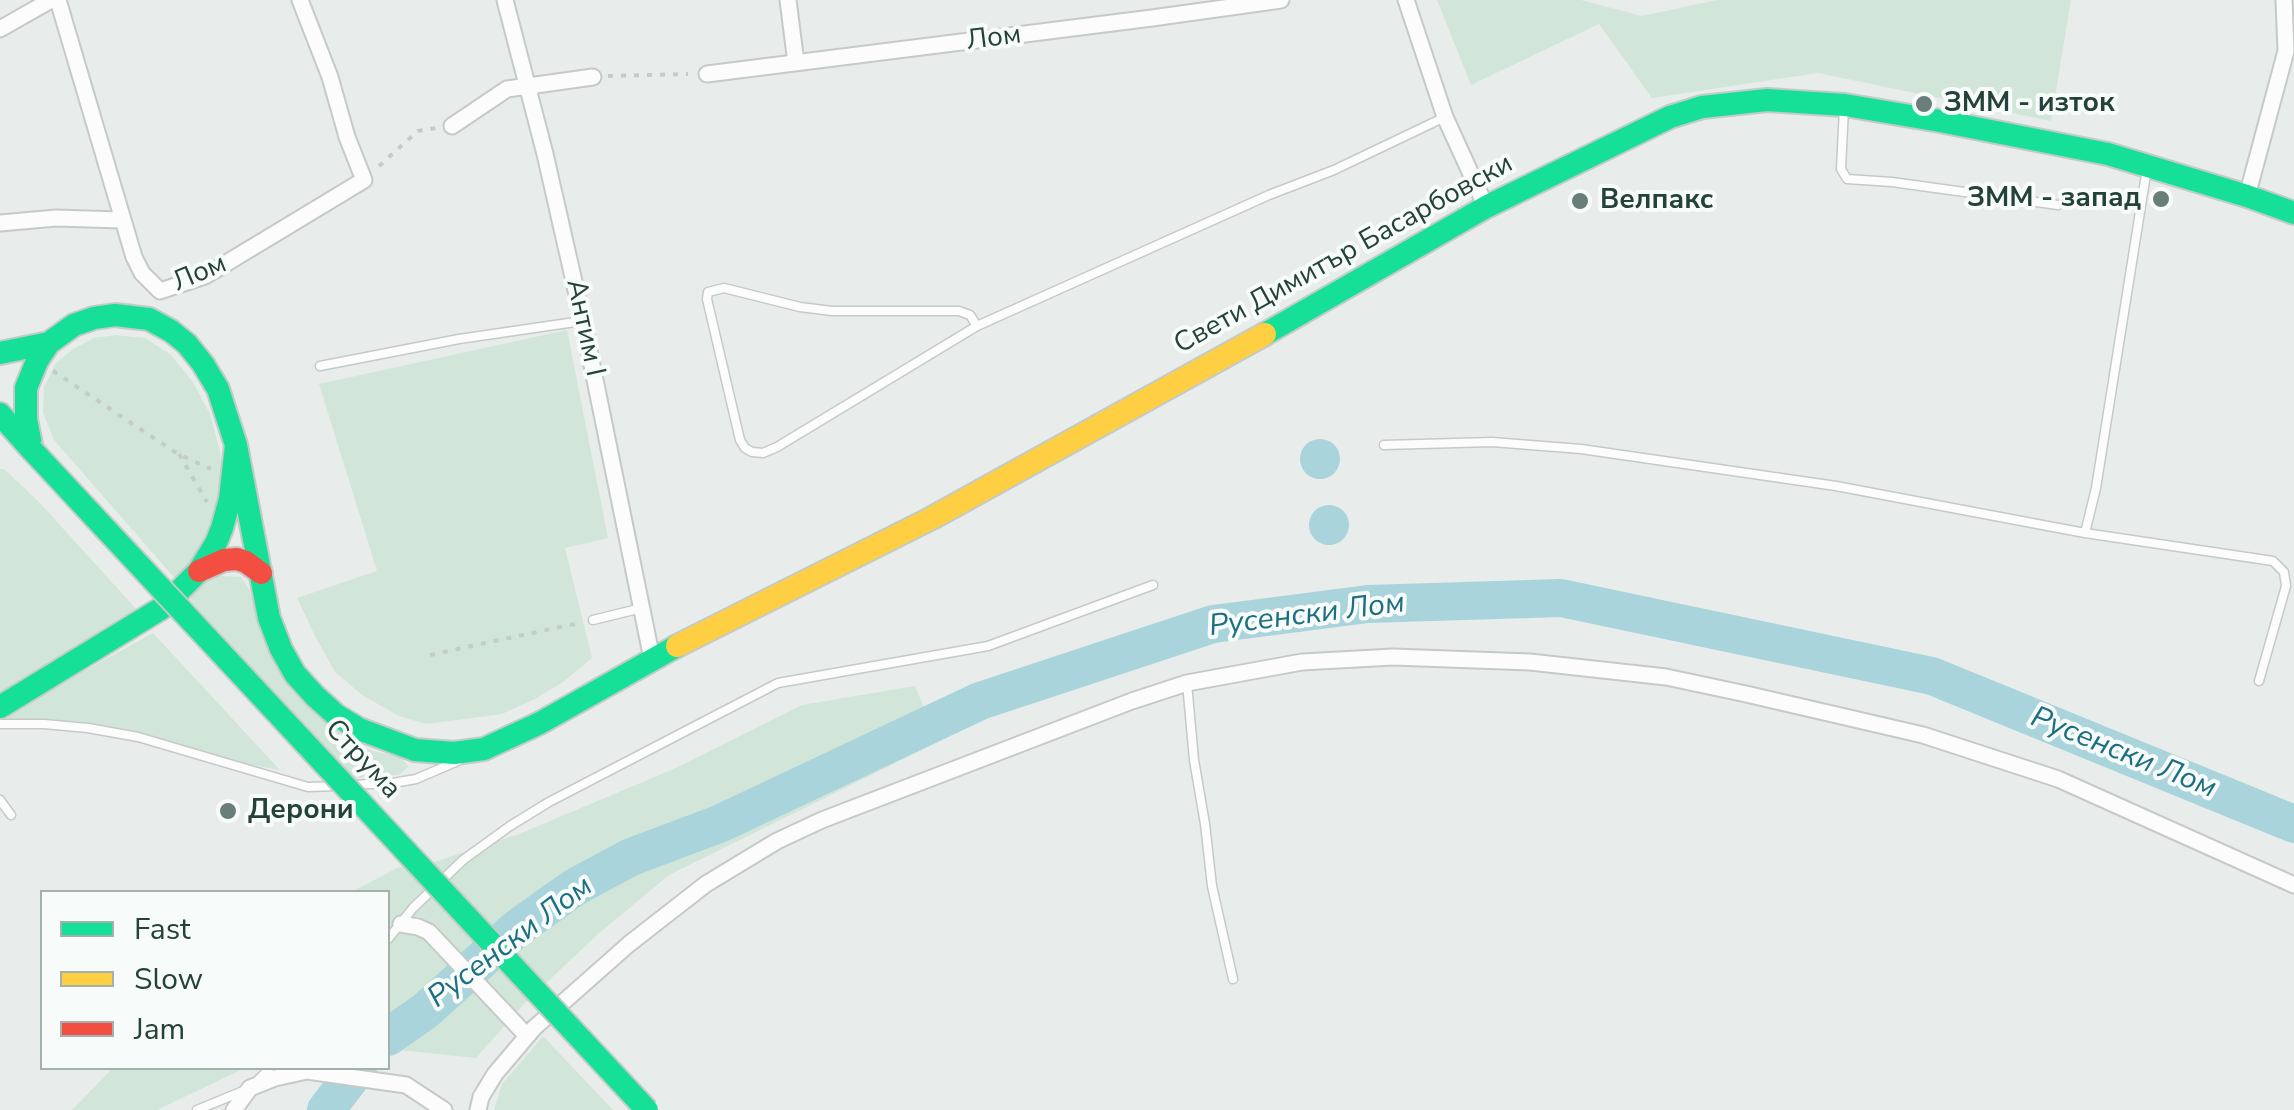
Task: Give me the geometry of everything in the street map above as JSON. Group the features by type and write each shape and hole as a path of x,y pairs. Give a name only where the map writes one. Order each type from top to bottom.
{"street":[{"path":"0,29 54,0 121,220 56,218 0,223"},
{"path":"300,0 364,180"},
{"name":"Антим I","path":"505,0 583,320 652,659"},
{"path":"788,0 796,64"},
{"path":"1146,0 1152,18"},
{"name":"Лом","path":"708,74 1281,0"},
{"path":"1406,0 1445,116 1486,207"},
{"path":"2246,196 2286,51 2284,0"},
{"path":"452,126 507,89 593,77"},
{"name":"Свети Димитър Басарбовски","path":"484,750 556,715 652,659 932,518 1486,207 1670,117 1702,107 1767,100 1844,105 1940,121 2108,154 2294,213"},
{"name":"Лом","path":"121,220 142,273 160,291 205,276 364,180"},
{"path":"0,440 32,450 26,388 43,352 74,325 115,315 149,320 170,331 187,344 211,376 228,414 270,618 295,674 336,715 381,739 415,750 484,750"},
{"path":"0,353 43,352"},
{"name":"Струма","path":"0,414 647,1110"},
{"path":"0,707 162,608 199,571 222,528 236,445"},
{"path":"199,571 224,560 237,560 262,572"},
{"path":"478,1110 495,1074 528,1036 628,944 706,884 777,841 1132,700 1186,683 1302,662 1393,657 1530,662 1666,677 1923,735 2058,779 2294,885"},
{"path":"402,924 429,932 528,1036"},
{"path":"234,1110 250,1088 307,1071 406,1085 444,1110"}],"lane":[{"path":"1844,105 1841,170 1847,179 2058,206"},
{"path":"977,326 970,315 959,311 832,311 724,288 708,292 707,299 740,440 752,452 763,452 977,326 1269,194 1334,170 1445,116"},
{"path":"2085,533 2096,488 2148,165"},
{"path":"320,366 583,320"},
{"path":"1384,445 1492,442 1581,449 1836,486 2085,533 2273,561 2284,572 2286,586 2259,681"},
{"path":"390,937 420,900 463,860 510,826 778,683 988,646 1153,584"},
{"path":"593,620 642,608"},
{"path":"1186,683 1212,886 1233,978"},
{"path":"0,724 88,728 138,737 308,787 416,779 484,750"},
{"path":"0,800 11,815"},
{"path":"196,1110 250,1088 268,1070"}],"path":[{"path":"593,77 708,74"},
{"path":"364,180 418,131 452,126"},
{"path":"43,352 178,454 233,480"},
{"path":"178,454 222,528"},
{"path":"430,655 593,620"}],"green space":[{"path":"1437,0 1581,0 1642,16 1717,0 2071,0 2051,121 1818,73 1652,98 1599,24 1471,85"},
{"path":"567,330 608,538 565,548 592,658 563,682 502,714 426,724 399,716 362,695 335,672 297,598 377,571 319,384"},
{"path":"94,338 145,338 171,355 193,382 210,414 220,451 223,494 216,530 179,583 54,440 43,413 44,387 56,363"},
{"path":"0,469 40,503 138,611 0,694"},
{"path":"241,577 249,589 277,666 306,705 353,742 399,757 409,766 399,775 353,778 190,600 194,590 207,579"},
{"path":"153,633 280,770 104,726 62,721 16,722 8,718 12,711"},
{"path":"915,686 938,742 669,875 598,934 523,1005 476,1058 390,1049 390,890 355,890 399,867 425,865 519,834 676,768 802,705"},
{"path":"543,1036 613,1110 494,1110 502,1084"},
{"path":"111,1070 241,1070 157,1110 72,1110"}],"water":[{"path":"1320,439 1334,445 1340,459 1334,473 1320,479 1306,473 1300,459 1306,445"},
{"path":"1329,505 1343,511 1349,525 1343,539 1329,545 1315,539 1309,525 1315,511"}],"waterway":[{"name":"Русенски Лом","path":"390,1036 425,1011 516,929 575,887 631,857 719,824 980,701 1213,624 1368,604 1561,598 1932,676 2294,824"},
{"name":"Русенски Лом","path":"326,1110 356,1070"}],"traffic: fast":[{"path":"1265,334 1486,207 1670,117 1702,107 1767,100 1845,105 1940,121 2108,154 2294,213"},
{"path":"0,707 162,608 199,571 222,528 230,499 236,445 218,389 187,344 149,319 115,315 74,325 49,343 37,361 26,388 32,450"},
{"path":"0,353 49,343"},
{"path":"0,414 30,448"},
{"path":"236,445 269,618 281,649 295,674 315,696 359,729 415,750 454,753 484,749 540,723 677,646"},
{"path":"32,450 647,1110"}],"traffic: slow":[{"path":"677,646 932,518 1265,334"}],"traffic: jam":[{"path":"199,571 237,559 261,573"}],"place":[{"name":"ЗММ - изток","path":"1924,104"},
{"name":"ЗММ - запад","path":"2161,199"},
{"name":"Велпакс","path":"1580,201"},
{"name":"Дерони","path":"228,811"}]}
